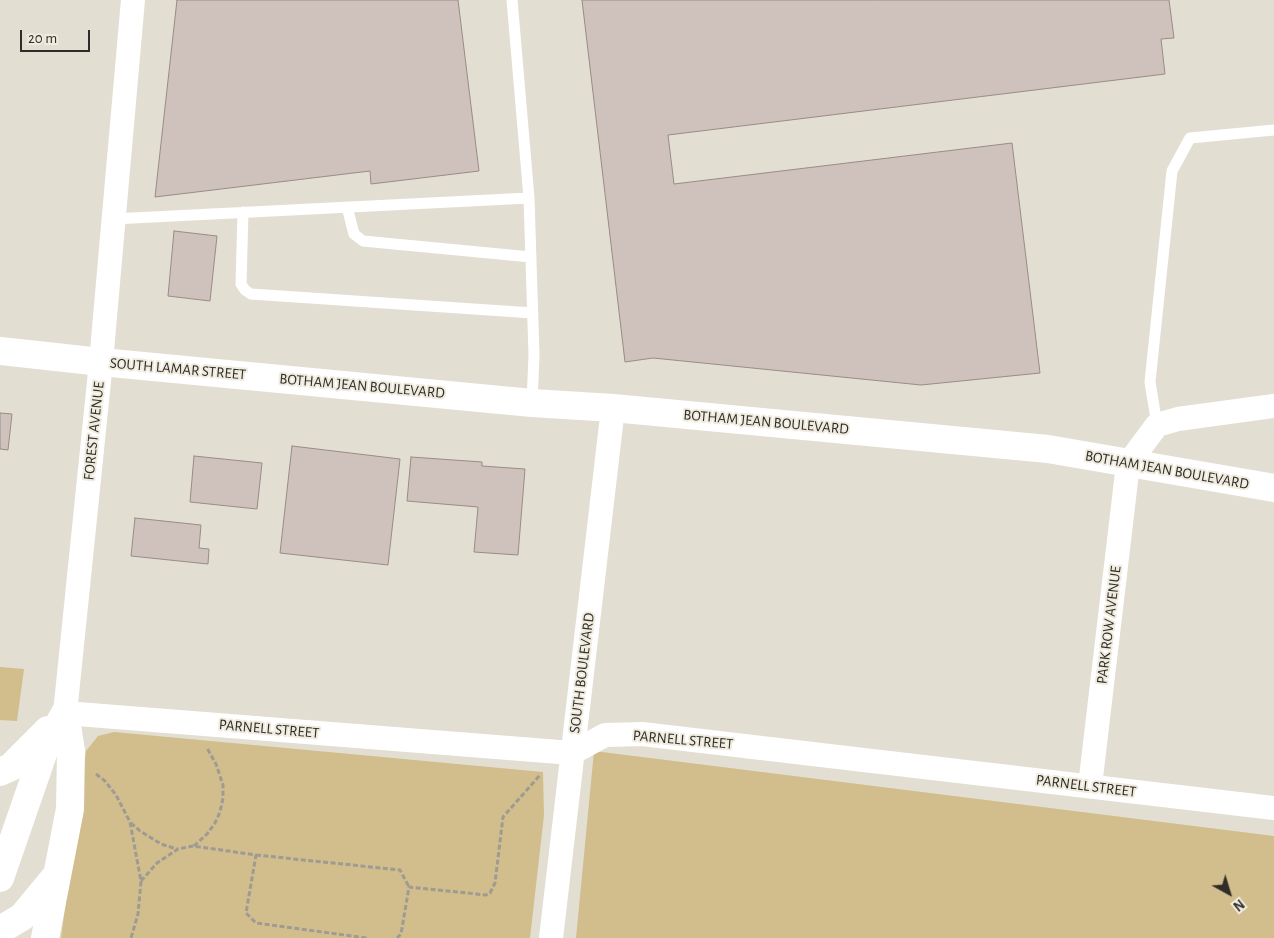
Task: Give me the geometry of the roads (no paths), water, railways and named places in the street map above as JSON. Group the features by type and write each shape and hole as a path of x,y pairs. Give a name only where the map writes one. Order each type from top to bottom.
{"main road":[{"path":"0,350 101,362"},
{"name":"SOUTH LAMAR STREET","path":"101,362 254,376"},
{"name":"BOTHAM JEAN BOULEVARD","path":"254,376 1048,449 1274,488"},
{"path":"0,772 11,767 65,713"},
{"path":"45,938 70,809 71,751 65,713"},
{"path":"0,878 44,751 65,713"},
{"path":"0,930 22,917 58,873"}],"street":[{"name":"FOREST AVENUE","path":"65,713 101,362 133,0"},
{"path":"1128,464 1157,425 1178,419 1274,406"},
{"name":"SOUTH BOULEVARD","path":"551,938 613,408"},
{"name":"PARK ROW AVENUE","path":"1090,786 1128,464"},
{"name":"PARNELL STREET","path":"65,713 572,753 605,735 642,734 1274,808"}],"lane":[{"path":"512,0 529,198 534,355 532,403"},
{"path":"1157,425 1150,382 1172,171 1190,138 1274,130"},
{"path":"113,219 529,198"},
{"path":"347,207 351,230 357,238 363,241 531,257"},
{"path":"243,212 241,284 251,294 532,313"}]}
